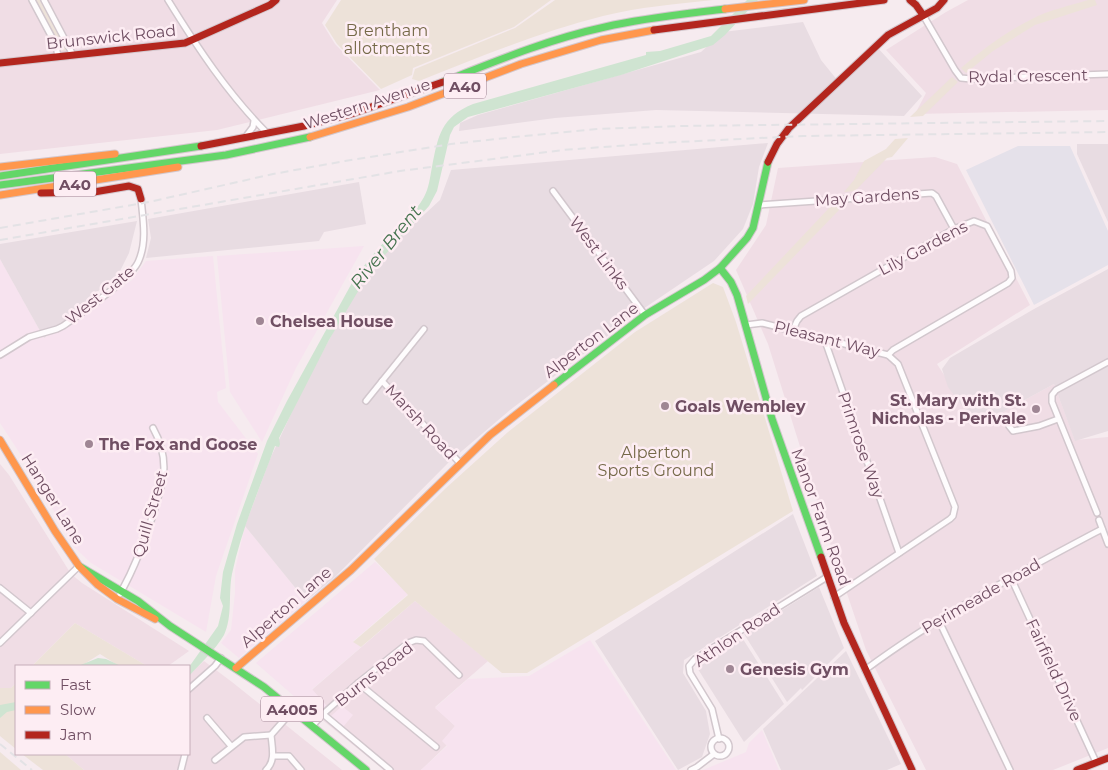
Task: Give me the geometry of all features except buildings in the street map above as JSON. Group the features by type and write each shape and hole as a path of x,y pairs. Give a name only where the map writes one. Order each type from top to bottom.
{"main road":[{"name":"Brunswick Road","path":"0,63 185,43 276,0"},
{"name":"Western Avenue","path":"0,176 178,150 304,126 351,114 403,97 520,52 604,27 804,0"},
{"name":"Western Avenue","path":"0,185 226,155 299,140 408,108 521,64 583,45 654,30 884,0"},
{"path":"910,0 923,15"},
{"name":"Alperton Lane","path":"236,668 350,570 460,463 517,414 645,314 706,279 720,268 747,238 758,216 767,164 777,144 789,128 888,35 937,8 944,0"},
{"name":"A40","path":"0,167 31,162 178,150"},
{"name":"A40","path":"0,194 192,165 226,155"},
{"path":"12,193 70,194 110,190 129,185 138,189 141,199"},
{"name":"Manor Farm Road","path":"720,268 731,282 746,325 772,419 834,597 865,670 912,770"},
{"name":"Hanger Lane","path":"1,443 79,566 98,585 221,658"},
{"name":"Hanger Lane","path":"79,566 138,601 170,626"},
{"name":"A4005","path":"221,658 293,710 366,770"},
{"path":"1076,770 1108,758"}],"street":[{"path":"32,0 56,45 58,57"},
{"path":"44,0 73,55"},
{"path":"168,0 192,40 254,120 268,134"},
{"name":"Rydal Crescent","path":"923,15 961,78 1108,74"},
{"path":"244,138 253,127 254,120"},
{"name":"West Links","path":"553,191 645,314"},
{"name":"May Gardens","path":"760,205 932,193 936,196 954,229"},
{"name":"West Gate","path":"0,355 29,337 63,326 120,282 139,262 143,247 144,226 141,199"},
{"name":"Lily Gardens","path":"793,330 801,316 954,229 974,221 987,226 1011,271 1012,278 1008,283 893,350 888,355"},
{"name":"Pleasant Way","path":"746,325 762,322 888,355 898,364 955,507 954,516 950,519 834,597"},
{"name":"Marsh Road","path":"366,401 424,329"},
{"name":"Primrose Way","path":"824,338 899,553"},
{"path":"1097,513 1058,419 1052,402 1052,395 1056,390 1108,362"},
{"name":"Marsh Road","path":"382,381 460,463"},
{"path":"1009,426 1013,431 1023,430 1058,419"},
{"name":"Quill Street","path":"117,598 146,540 165,470 164,456 153,428"},
{"path":"1099,520 1108,544"},
{"name":"Perimeade Road","path":"865,670 903,641 1011,578 1102,529"},
{"path":"0,643 79,566"},
{"name":"Athlon Road","path":"718,739 712,709 690,673 689,666 695,659 827,577"},
{"name":"Fairfield Drive","path":"1011,578 1096,762"},
{"path":"0,588 31,613"},
{"path":"938,621 1010,770"},
{"name":"Burns Road","path":"312,726 358,683 408,643 416,640 424,641 459,675"},
{"path":"190,688 215,666 221,658"},
{"path":"358,683 436,747"},
{"path":"215,760 231,746 248,736 270,735 293,710"},
{"path":"323,714 390,770"},
{"path":"208,718 231,746"},
{"path":"266,770 272,764 273,756 270,735"},
{"path":"718,739 726,740 729,750 725,755 718,756 714,754 712,744 718,739"},
{"path":"691,770 714,754"},
{"path":"181,770 185,755"},
{"path":"273,756 289,756 301,770"}],"shaded area":[{"path":"0,0 337,0 322,23 335,44 380,90 217,130 0,154"},
{"path":"968,0 1108,0 1108,110 915,114 926,93 886,50"},
{"path":"803,22 821,60 838,81 876,46 922,96 904,116 656,110 555,118 459,131 460,123 478,115 701,52 723,32"},
{"path":"768,143 759,167 753,204 743,229 714,261 640,311 510,410 449,462 335,577 306,601 245,526 270,459 305,384 353,296 388,248 440,200 451,170"},
{"path":"1077,144 1108,144 1108,222 1077,154"},
{"path":"1018,146 1070,146 1108,231 1108,265 1034,305 966,170"},
{"path":"935,157 957,164 1030,305 937,364 977,426 1054,384 1075,440 1108,437 1108,748 1053,770 926,770 866,650 832,549 768,344 736,270 766,225 778,168"},
{"path":"359,182 366,224 324,232 319,241 146,258 151,238 148,219"},
{"path":"137,221 129,253 119,273 44,338 0,259 0,244"},
{"path":"364,246 296,368 262,442 230,392 217,256"},
{"path":"213,256 226,388 217,392 218,402 258,454 216,576 206,632 91,563 74,547 32,472 0,423 0,259 44,338 132,280 146,261"},
{"path":"1108,269 1108,431 1075,441 1054,384 977,426 948,387 942,369 950,358"},
{"path":"0,464 9,475 71,574 82,583 189,651 169,665 145,665 75,623 33,665 15,665 15,684 11,688 0,688"},
{"path":"793,514 817,576 684,660 683,673 706,711 710,734 702,757 678,770 595,641"},
{"path":"245,526 306,601 239,658 221,643 231,630 235,593 235,570"},
{"path":"375,562 408,594 353,641 361,647 312,689 327,706 317,716 256,663"},
{"path":"819,587 844,648 802,690 801,688 787,702 744,634"},
{"path":"415,601 488,661 435,707 455,726 443,741 447,745 421,770 384,770 299,701"},
{"path":"741,636 784,704 744,742 696,666 697,663"},
{"path":"590,640 676,770 421,770 447,746 442,741 455,726 435,708 468,679 529,676"},
{"path":"846,651 901,764 887,770 781,770 763,729"},
{"path":"204,661 342,770 84,770 66,755 190,755 190,674"},
{"path":"342,706 353,715 343,727 330,717"},
{"path":"762,730 779,770 703,770 746,752 749,743"}],"green space":[{"path":"34,0 41,0 68,50 61,51"},
{"name":"Brentham allotments","path":"341,0 551,0 514,27 413,68 412,75 381,89 337,44 325,25"},
{"path":"555,0 713,0 644,8 579,22 533,37 419,81 412,79 415,69 515,28"},
{"path":"1088,0 1095,0 1097,5 1035,25 993,51 966,73 961,68 995,41 1022,24 1045,13"},
{"path":"952,77 958,82 923,116 910,117"},
{"path":"908,138 892,157 887,158 855,191 844,192 854,180 864,161 886,149 895,139"},
{"path":"843,206 748,304 746,296 830,207"},
{"name":"Alperton Sports Ground","path":"713,283 723,287 736,322 793,511 527,673 502,673 415,601 361,647 353,642 408,595 374,559 446,488 508,432 635,332"},
{"path":"75,623 145,665 117,665 100,654 83,665 33,665"},
{"path":"15,684 15,748 0,736 0,688 11,688"},
{"path":"0,752 21,770 0,770"},
{"path":"23,755 66,755 84,770 43,770"}],"water":[{"name":"River Brent","path":"747,0 758,0 713,45 621,75 468,117 454,127 450,135 437,191 429,206 375,266 363,283 329,340 279,438 279,447 275,446 236,558 232,574 227,628 216,646 190,675 190,666 218,626 223,606 220,598 223,572 237,524 267,441 353,281 375,252 413,213 424,197 439,137 448,121 462,109 473,104 646,55 646,52 660,51 711,36"},
{"path":"98,658 106,659 119,665 80,665"},
{"path":"15,702 15,710 7,712 0,718 0,705"}],"railway":[{"path":"0,228 149,202 273,174 345,161 451,144 524,136 597,129 681,126 1108,121"},
{"path":"0,240 400,171 563,150 657,143 803,136 1108,132"},
{"path":"0,744 32,770"}],"traffic: fast":[{"path":"443,82 523,51 584,32 665,16 725,9"},
{"path":"0,185 226,155 310,137"},
{"path":"0,176 201,146"},
{"path":"554,385 645,315 704,280 720,268 747,238 753,228 768,162"},
{"path":"720,268 731,282 737,295 772,419 821,557"},
{"path":"79,566 138,601 170,626 264,687 366,770"}],"traffic: slow":[{"path":"725,9 804,0"},
{"path":"310,137 408,107 521,64 601,40 654,30"},
{"path":"0,167 115,154"},
{"path":"0,195 178,167"},
{"path":"236,668 351,570 490,435 554,385"},
{"path":"0,440 55,531 79,566 98,585 117,599 155,619"}],"traffic: jam":[{"path":"0,63 185,43 270,5 276,0"},
{"path":"654,30 884,0"},
{"path":"910,0 923,15"},
{"path":"768,162 777,144 789,128 888,35 937,8 944,0"},
{"path":"201,146 304,126 351,114 443,82"},
{"path":"41,193 94,192 129,186 138,189 141,199"},
{"path":"821,557 844,623 912,770"},
{"path":"1077,770 1108,758"}],"place":[{"name":"Chelsea House","path":"260,321"},
{"name":"Goals Wembley","path":"665,406"},
{"name":"St. Mary with St. Nicholas - Perivale","path":"1036,409"},
{"name":"The Fox and Goose","path":"89,444"},
{"name":"Genesis Gym","path":"730,669"}]}
